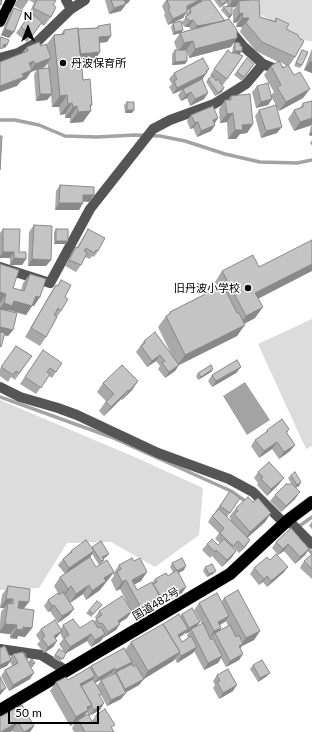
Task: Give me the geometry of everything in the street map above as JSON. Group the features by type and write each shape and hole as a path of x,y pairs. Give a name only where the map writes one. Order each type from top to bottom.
{"highway":[{"name":"国道482号","path":"0,710 230,574 286,521 312,502"}],"main road":[{"path":"0,22 10,0"}],"street":[{"path":"0,58 18,53 37,42 68,5 85,0"},
{"path":"225,23 243,46 263,64 293,77"},
{"path":"0,267 50,283 90,209 153,129 170,120 214,104 246,84 263,64"},
{"path":"0,387 20,397 77,415 158,453 229,479 253,492 312,544"},
{"path":"0,649 41,655 66,672"}],"shaded area":[{"path":"255,0 312,0 312,41 302,40 260,14"},
{"path":"312,319 312,446 306,449 258,344"},
{"path":"245,382 270,420 247,435 223,396"},
{"path":"0,400 137,458 203,488 199,535 155,567 111,542 67,543 39,588 0,590"}],"building":[{"path":"37,0 56,0 53,5 56,7 51,17 33,8"},
{"path":"111,0 124,0 126,4 114,8"},
{"path":"167,0 199,0 187,6 187,12 173,19 168,9 170,8"},
{"path":"204,0 210,0 225,21 197,26 193,20 190,21 185,17 191,13 190,8"},
{"path":"219,0 227,0 227,1 222,4"},
{"path":"259,0 260,17 276,22 276,18 289,24 286,29 298,35 299,38 304,41 295,57 262,42 246,23 249,18 242,18 243,13 239,14 239,1"},
{"path":"232,6 232,15 230,15 223,7"},
{"path":"14,8 22,11 14,32 5,29"},
{"path":"31,13 42,22 32,36 21,27"},
{"path":"229,19 237,30 237,38 195,49 193,41 184,43 180,33"},
{"path":"181,21 183,30 175,32 173,23"},
{"path":"110,24 111,36 99,37 100,52 80,54 78,29 98,28 98,26"},
{"path":"78,28 83,80 90,79 91,111 78,112 77,106 73,107 72,103 68,104 67,95 60,96 54,35 64,34 64,30"},
{"path":"1,37 9,40 7,45 4,44 2,49 0,48"},
{"path":"39,42 41,46 46,44 51,58 35,64 34,61 29,63 32,70 22,74 24,77 0,86 0,62 28,51 27,47"},
{"path":"235,42 240,43 240,46 242,46 242,51 235,51"},
{"path":"175,50 187,50 187,61 175,62"},
{"path":"228,50 231,53 236,53 243,56 227,79 214,69"},
{"path":"302,50 308,52 302,65 296,63"},
{"path":"203,58 209,69 206,71 207,73 177,88 174,81 177,79 174,73"},
{"path":"247,58 254,64 244,77 237,72"},
{"path":"279,61 283,68 288,65 294,75 300,72 310,89 286,102 277,87 281,85 271,66"},
{"path":"49,68 52,94 40,94 38,69"},
{"path":"213,76 216,81 218,79 224,88 218,93 208,79"},
{"path":"202,79 208,93 195,99 191,92 186,95 183,89"},
{"path":"268,83 272,99 261,102 257,86"},
{"path":"250,94 253,124 242,125 243,130 235,130 233,113 227,114 225,100 231,100 231,96"},
{"path":"312,101 312,118 300,122 294,110 303,107 303,103"},
{"path":"127,102 134,102 134,110 127,110"},
{"path":"276,105 282,127 266,131 259,110"},
{"path":"213,106 218,118 213,120 215,125 201,131 198,122 195,123 191,115"},
{"path":"0,136 2,136 0,170"},
{"path":"60,185 94,187 94,195 83,195 83,203 59,203"},
{"path":"34,225 52,226 51,260 32,259"},
{"path":"3,229 20,229 19,252 26,252 26,259 14,258 14,252 3,252"},
{"path":"56,229 68,229 68,241 56,241"},
{"path":"88,229 105,238 98,251 96,250 94,253 86,248 84,251 87,253 81,265 69,260 76,247 78,248"},
{"name":"旧丹波小学校","path":"312,240 312,264 255,293 263,307 246,316 222,271 253,255 259,267"},
{"path":"0,264 19,270 13,288 24,291 30,274 46,279 40,297 36,296 32,306 14,301 12,306 4,303 6,294 0,292"},
{"path":"61,280 71,285 65,297 68,299 61,311 58,308 54,315 57,317 46,337 31,328 56,285 58,286"},
{"path":"223,285 237,313 239,313 245,325 185,355 166,316 171,313 170,312"},
{"path":"0,309 17,313 13,330 0,327"},
{"path":"0,332 5,333 1,347 0,346"},
{"path":"155,332 179,365 169,372 162,363 165,361 160,355 152,361 141,346 145,343 144,341"},
{"path":"16,346 32,356 19,373 16,371 13,375 1,367"},
{"path":"43,350 62,363 56,372 50,368 47,372 50,374 41,388 25,377"},
{"path":"237,360 241,367 216,381 212,375"},
{"path":"122,365 138,381 111,407 106,402 114,394 103,383"},
{"path":"211,365 213,369 201,377 198,373"},
{"path":"282,419 289,429 286,432 295,445 284,452 277,442 264,451 255,440"},
{"path":"269,462 284,478 271,489 261,479 263,477 258,472"},
{"path":"295,472 301,482 297,485 291,475"},
{"path":"286,484 292,484 300,492 286,506 275,495"},
{"path":"230,491 240,498 230,513 220,506"},
{"path":"248,497 253,502 258,498 271,513 250,532 234,514 238,511 236,508"},
{"path":"219,509 250,540 244,547 238,541 233,546 220,533 224,528 212,516"},
{"path":"291,528 309,549 300,557 288,544 283,549 276,542"},
{"path":"212,539 218,545 224,539 236,551 227,560 216,550 215,552 207,544"},
{"path":"86,540 94,551 69,568 63,559"},
{"path":"101,541 109,554 102,557 104,560 101,561 92,547"},
{"path":"276,554 288,567 271,581 267,576 264,579 254,568 267,557 270,560"},
{"path":"312,554 312,569 304,561"},
{"path":"90,557 96,567 107,560 114,572 104,578 106,581 92,591 89,585 76,594 71,586 68,589 60,577"},
{"path":"132,558 134,561 140,558 147,572 132,580 137,590 152,582 160,597 141,608 126,580 122,582 117,572 121,569 119,565"},
{"path":"182,558 186,566 177,571 172,563"},
{"path":"212,564 216,571 209,574 205,567"},
{"path":"177,570 186,587 163,600 153,584 157,582 155,579 166,573 168,576"},
{"path":"8,586 30,589 29,602 19,601 18,608 34,610 32,628 23,627 23,630 16,629 17,625 5,624 8,603 13,604 13,599 6,599"},
{"path":"238,590 260,631 246,638 224,598"},
{"path":"63,592 74,609 62,616 54,605 52,606 48,600 58,593 59,595"},
{"path":"217,593 229,616 218,622 221,628 214,631 199,603"},
{"path":"122,596 132,611 118,621 120,624 108,632 102,623 100,624 96,619 102,615 99,611"},
{"path":"97,601 102,605 93,614 89,610"},
{"path":"192,608 200,622 189,628 182,614"},
{"path":"179,614 188,629 178,635 182,642 191,636 197,647 181,656 163,624"},
{"path":"73,619 80,628 93,620 98,628 101,627 105,634 95,640 91,634 70,647 64,638 69,635 63,625"},
{"path":"55,620 62,631 54,636 57,641 48,647 42,638 45,636 41,629"},
{"path":"203,623 211,640 213,638 222,656 208,663 191,629"},
{"path":"163,624 180,652 148,671 131,642"},
{"path":"230,625 236,637 239,635 243,644 239,646 243,654 230,661 215,633"},
{"path":"5,646 11,660 0,665 0,648"},
{"path":"124,648 132,662 116,670 115,668 98,678 91,666"},
{"path":"59,649 66,653 63,659 55,655"},
{"path":"23,652 34,673 13,685 5,670 18,663 13,654"},
{"path":"32,659 35,663 33,664 30,660"},
{"path":"262,660 270,673 260,678 253,665"},
{"path":"132,664 134,667 136,665 144,679 125,689 116,672"},
{"path":"90,667 95,676 80,684 92,705 87,707 88,710 76,717 56,682 66,677 68,680"},
{"path":"228,669 237,685 223,693 217,682 220,681 217,675"},
{"path":"116,673 126,693 111,700 101,680"},
{"path":"0,677 6,688 0,691"},
{"path":"93,679 102,694 99,695 104,703 94,710 81,686"},
{"path":"22,705 34,726 24,732 18,722 2,731 3,732 0,732 0,717"},
{"path":"105,709 115,725 111,727 114,732 85,732 78,720 88,714 93,723 99,720 96,715"}],"waterway":[{"path":"0,120 15,120 39,125 65,136 160,136 185,141 225,154 260,162 297,163 312,160"},
{"path":"0,397 111,437 231,491 248,503"},
{"path":"298,527 312,517"},
{"path":"306,547 312,553"}],"place":[{"name":"丹波保育所","path":"63,63"},
{"name":"旧丹波小学校","path":"248,288"}]}
